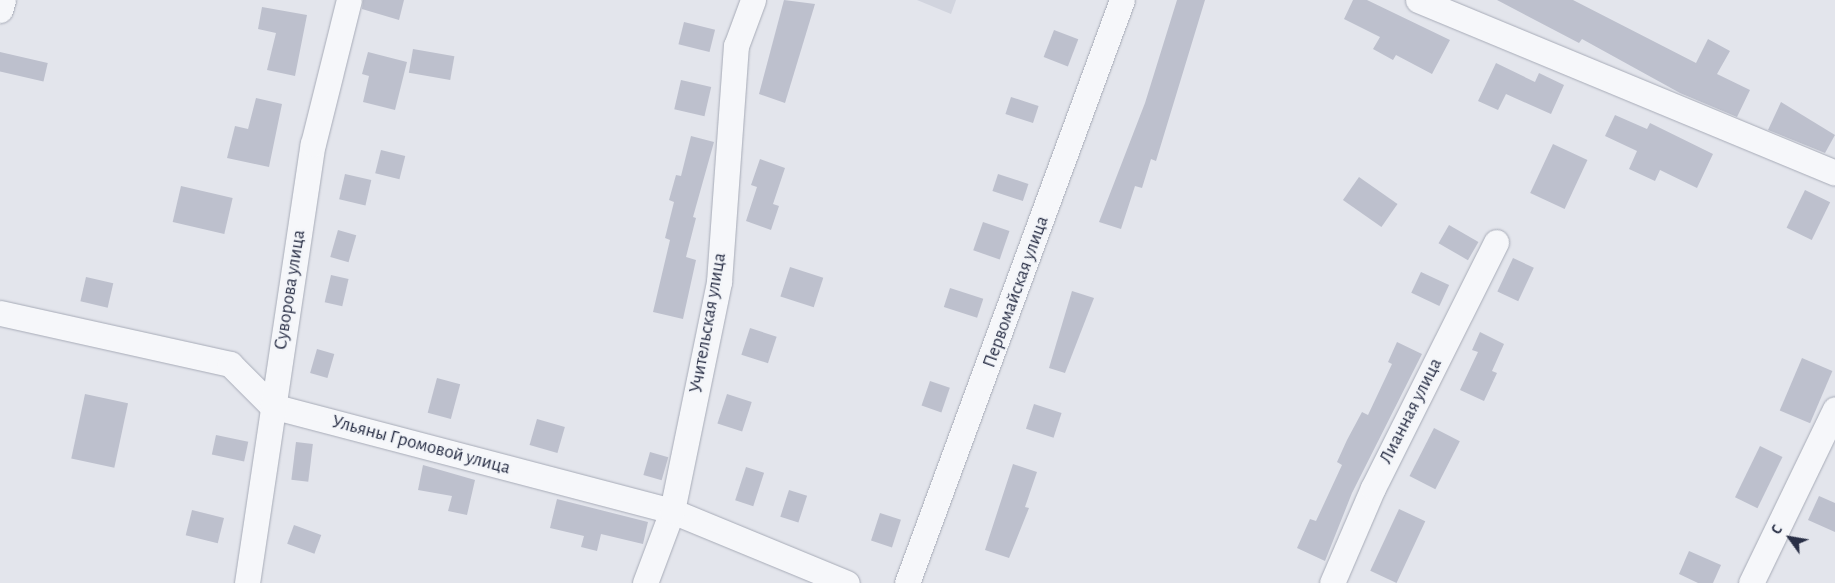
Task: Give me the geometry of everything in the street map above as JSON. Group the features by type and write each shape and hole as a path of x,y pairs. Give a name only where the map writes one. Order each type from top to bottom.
{"street":[{"path":"0,10 3,0"},
{"name":"Суворова улица","path":"247,583 312,144 348,0"},
{"name":"Учительская улица","path":"646,583 672,511 719,282 736,46 754,0"},
{"name":"Первомайская улица","path":"907,583 1122,0"},
{"path":"1418,0 1835,173"},
{"name":"Лианная улица","path":"1332,583 1373,488 1496,242"},
{"path":"0,313 230,364 272,406"},
{"name":"Ульяны Громовой улица","path":"272,406 672,511 847,583"},
{"path":"1751,583 1835,409"}],"shaded area":[{"path":"917,0 956,0 951,14"}],"building":[{"path":"363,0 404,0 399,20 362,9"},
{"path":"784,0 815,4 785,103 759,94"},
{"path":"1177,0 1205,0 1156,161 1151,159 1142,188 1135,186 1121,229 1099,222 1145,103"},
{"path":"1353,0 1367,0 1450,40 1432,74 1396,55 1393,60 1373,49 1380,37 1344,19"},
{"path":"1497,0 1573,0 1696,63 1708,39 1730,51 1717,74 1750,90 1737,117 1680,93 1582,39 1579,43"},
{"path":"262,7 307,15 295,76 267,70 276,33 258,29"},
{"path":"684,22 715,30 709,52 678,44"},
{"path":"1054,30 1078,39 1068,66 1044,57"},
{"path":"413,49 454,56 450,80 409,73"},
{"path":"0,52 48,63 43,82 0,71"},
{"path":"368,52 407,62 395,110 363,102 369,76 362,74"},
{"path":"1496,63 1535,82 1539,73 1564,85 1551,114 1506,94 1498,110 1478,101"},
{"path":"681,80 711,87 704,116 674,109"},
{"path":"1011,97 1039,106 1033,123 1005,114"},
{"path":"256,98 282,104 269,167 227,158 235,126 248,129"},
{"path":"1781,102 1835,135 1825,153 1768,130"},
{"path":"1615,115 1647,129 1650,123 1713,154 1697,188 1660,170 1655,181 1629,169 1637,151 1605,136"},
{"path":"691,136 714,142 693,217 696,218 686,257 696,260 683,319 653,312 670,240 665,238 674,202 669,200 676,175 681,176"},
{"path":"1553,144 1587,160 1565,209 1530,193"},
{"path":"381,150 405,156 399,179 375,173"},
{"path":"760,159 785,168 773,204 779,206 771,230 746,221 757,187 751,185"},
{"path":"345,174 371,180 365,205 339,199"},
{"path":"998,174 1028,184 1023,201 992,191"},
{"path":"1359,177 1398,204 1381,227 1343,200"},
{"path":"181,186 233,198 224,234 173,222"},
{"path":"1805,190 1830,202 1812,240 1787,228"},
{"path":"983,222 1009,231 1000,259 973,250"},
{"path":"1449,225 1478,242 1468,260 1438,243"},
{"path":"338,230 356,235 349,262 330,257"},
{"path":"1513,258 1534,268 1518,301 1497,292"},
{"path":"790,267 823,278 814,307 780,296"},
{"path":"1421,272 1449,285 1439,306 1411,293"},
{"path":"331,275 349,279 342,306 325,302"},
{"path":"86,277 113,283 108,308 80,301"},
{"path":"950,288 983,299 977,318 944,307"},
{"path":"1072,291 1094,298 1065,373 1049,368"},
{"path":"750,328 777,337 768,363 741,355"},
{"path":"1480,332 1504,344 1492,371 1497,373 1484,401 1460,390 1478,352 1472,350"},
{"path":"1397,342 1422,354 1352,493 1325,561 1297,548 1310,519 1316,521 1342,465 1337,462 1347,440 1362,412 1368,415 1392,364 1388,362"},
{"path":"317,349 334,354 327,378 310,373"},
{"path":"1802,358 1832,371 1810,423 1780,410"},
{"path":"437,378 460,384 451,419 428,413"},
{"path":"930,381 950,388 941,412 922,406"},
{"path":"85,394 128,403 114,468 71,459"},
{"path":"727,394 752,402 742,432 717,423"},
{"path":"1034,404 1062,413 1054,438 1026,429"},
{"path":"537,419 565,427 557,453 530,445"},
{"path":"1434,428 1460,441 1435,489 1409,476"},
{"path":"216,435 248,442 244,461 212,455"},
{"path":"296,442 313,444 308,482 291,480"},
{"path":"1760,446 1782,457 1757,508 1735,497"},
{"path":"650,452 668,457 662,480 643,475"},
{"path":"1013,464 1037,472 1025,507 1029,508 1009,558 985,550"},
{"path":"423,465 475,480 467,515 448,511 452,496 418,490"},
{"path":"746,467 764,473 753,506 735,500"},
{"path":"789,490 807,496 798,523 780,517"},
{"path":"1819,496 1835,503 1835,532 1808,520"},
{"path":"557,499 648,522 643,544 601,534 597,551 581,547 584,536 550,528"},
{"path":"1399,509 1425,521 1397,583 1370,571"},
{"path":"192,510 224,518 218,543 186,535"},
{"path":"880,513 901,520 892,547 871,541"},
{"path":"294,525 321,535 314,554 287,544"},
{"path":"1689,551 1721,565 1713,583 1698,583 1679,574"}]}
